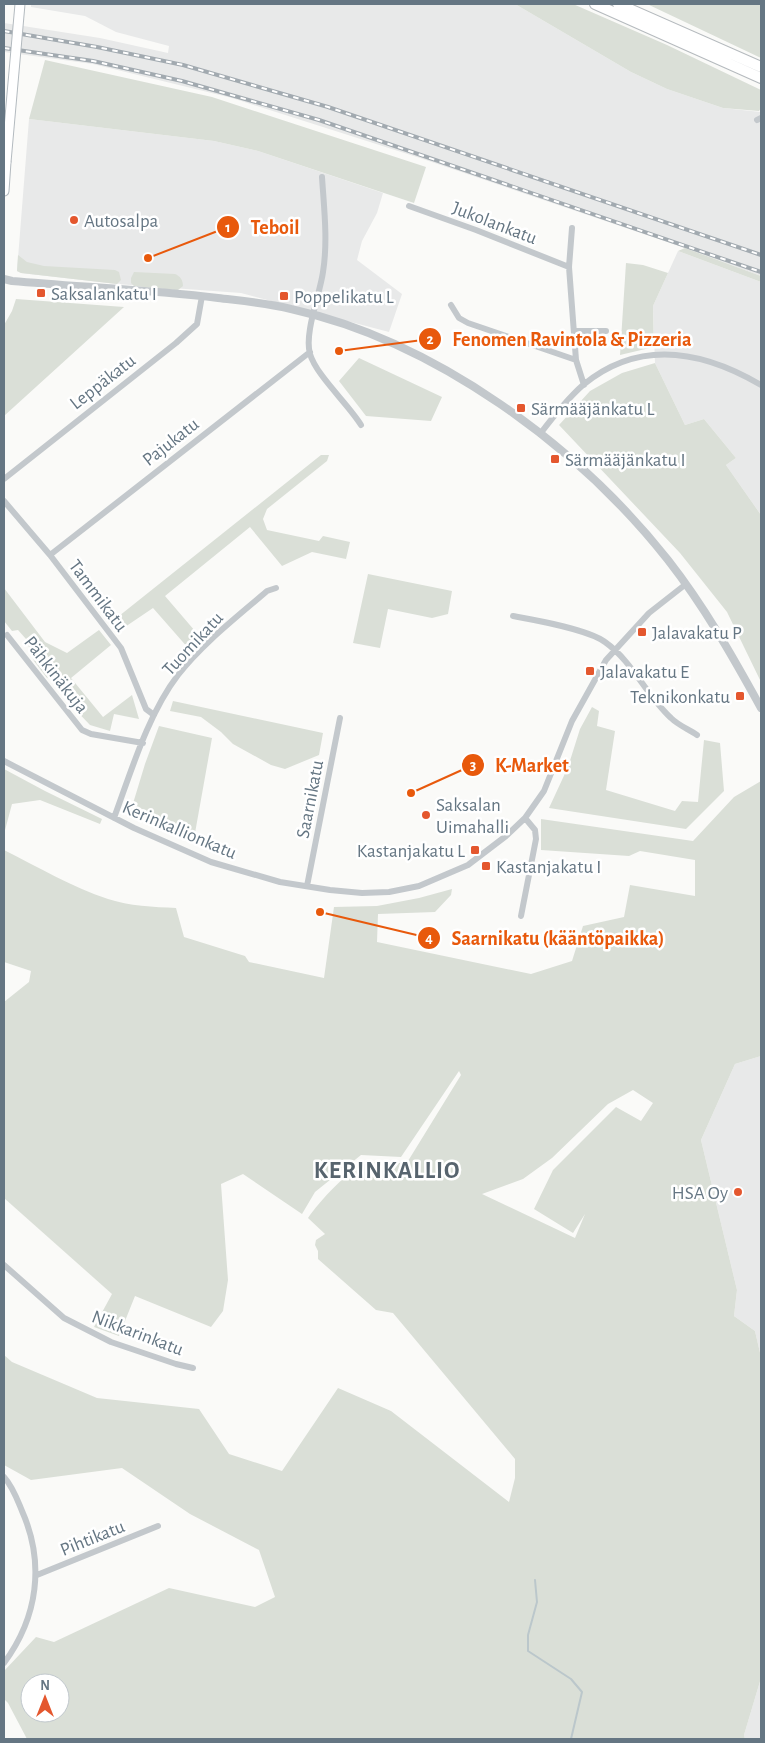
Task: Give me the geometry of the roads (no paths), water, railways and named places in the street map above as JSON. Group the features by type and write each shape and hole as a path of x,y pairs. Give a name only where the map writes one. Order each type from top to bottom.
{"main road":[{"path":"4,191 20,4"},
{"path":"595,4 761,78"},
{"path":"618,4 761,67"}],"street":[{"path":"322,177 325,248 323,271 309,340 310,352 319,370 361,425"},
{"name":"Jukolankatu","path":"409,206 569,266"},
{"path":"572,228 569,266 576,360 584,385"},
{"path":"4,279 202,296 292,309 354,327 437,365 540,434 617,502 686,584 723,640 761,708"},
{"name":"Leppäkatu","path":"4,479 176,343 197,324 202,296"},
{"path":"451,305 459,318 468,323 576,360"},
{"path":"574,331 606,331"},
{"name":"Pajukatu","path":"50,555 310,352"},
{"path":"540,434 566,402 584,385 606,370 628,359 649,355 678,354 710,361 737,371 761,385"},
{"name":"Tammikatu","path":"4,501 50,555 121,648 146,709 154,715"},
{"name":"Kerinkallionkatu","path":"4,761 114,818 210,862 280,882 362,893 389,892 419,886 468,865 496,844 525,818 544,791 572,722 606,660 614,649 649,613 686,584"},
{"name":"Tuomikatu","path":"114,818 154,715 178,675 209,641 267,591 276,588"},
{"path":"512,616 574,629 598,637 622,656 666,713 678,724 697,735"},
{"name":"Pähkinäkuja","path":"7,635 82,730 91,734 143,743"},
{"name":"Saarnikatu","path":"307,886 340,718"},
{"path":"521,916 536,839 535,830 525,818"},
{"name":"Nikkarinkatu","path":"4,1265 64,1318 111,1342 193,1368"},
{"name":"Pihtikatu","path":"4,1477 12,1488 26,1518 34,1548 37,1575 25,1625 4,1664"},
{"name":"Pihtikatu","path":"37,1575 158,1526"}],"waterway":[{"path":"535,1580 537,1602 528,1635 528,1651 571,1679 582,1692 571,1739"}],"railway":[{"path":"4,31 97,47 183,65 328,107 761,255"},
{"path":"4,48 93,61 182,81 319,120 761,272"}],"place":[{"name":"Autosalpa","path":"74,220"},
{"name":"Teboil","path":"148,258"},
{"name":"Saksalankatu I","path":"41,293"},
{"name":"Poppelikatu L","path":"284,296"},
{"name":"Fenomen Ravintola & Pizzeria","path":"339,351"},
{"name":"Särmääjänkatu L","path":"521,408"},
{"name":"Särmääjänkatu I","path":"555,459"},
{"name":"Jalavakatu P","path":"642,632"},
{"name":"Jalavakatu E","path":"590,671"},
{"name":"Teknikonkatu","path":"740,696"},
{"name":"K-Market","path":"411,793"},
{"name":"Saksalan Uimahalli","path":"426,815"},
{"name":"Kastanjakatu L","path":"475,850"},
{"name":"Kastanjakatu I","path":"486,866"},
{"name":"Saarnikatu (kääntöpaikka)","path":"320,912"},
{"name":"HSA Oy","path":"738,1192"}],"district":[{"name":"KERINKALLIO","path":"387,1170"}]}
